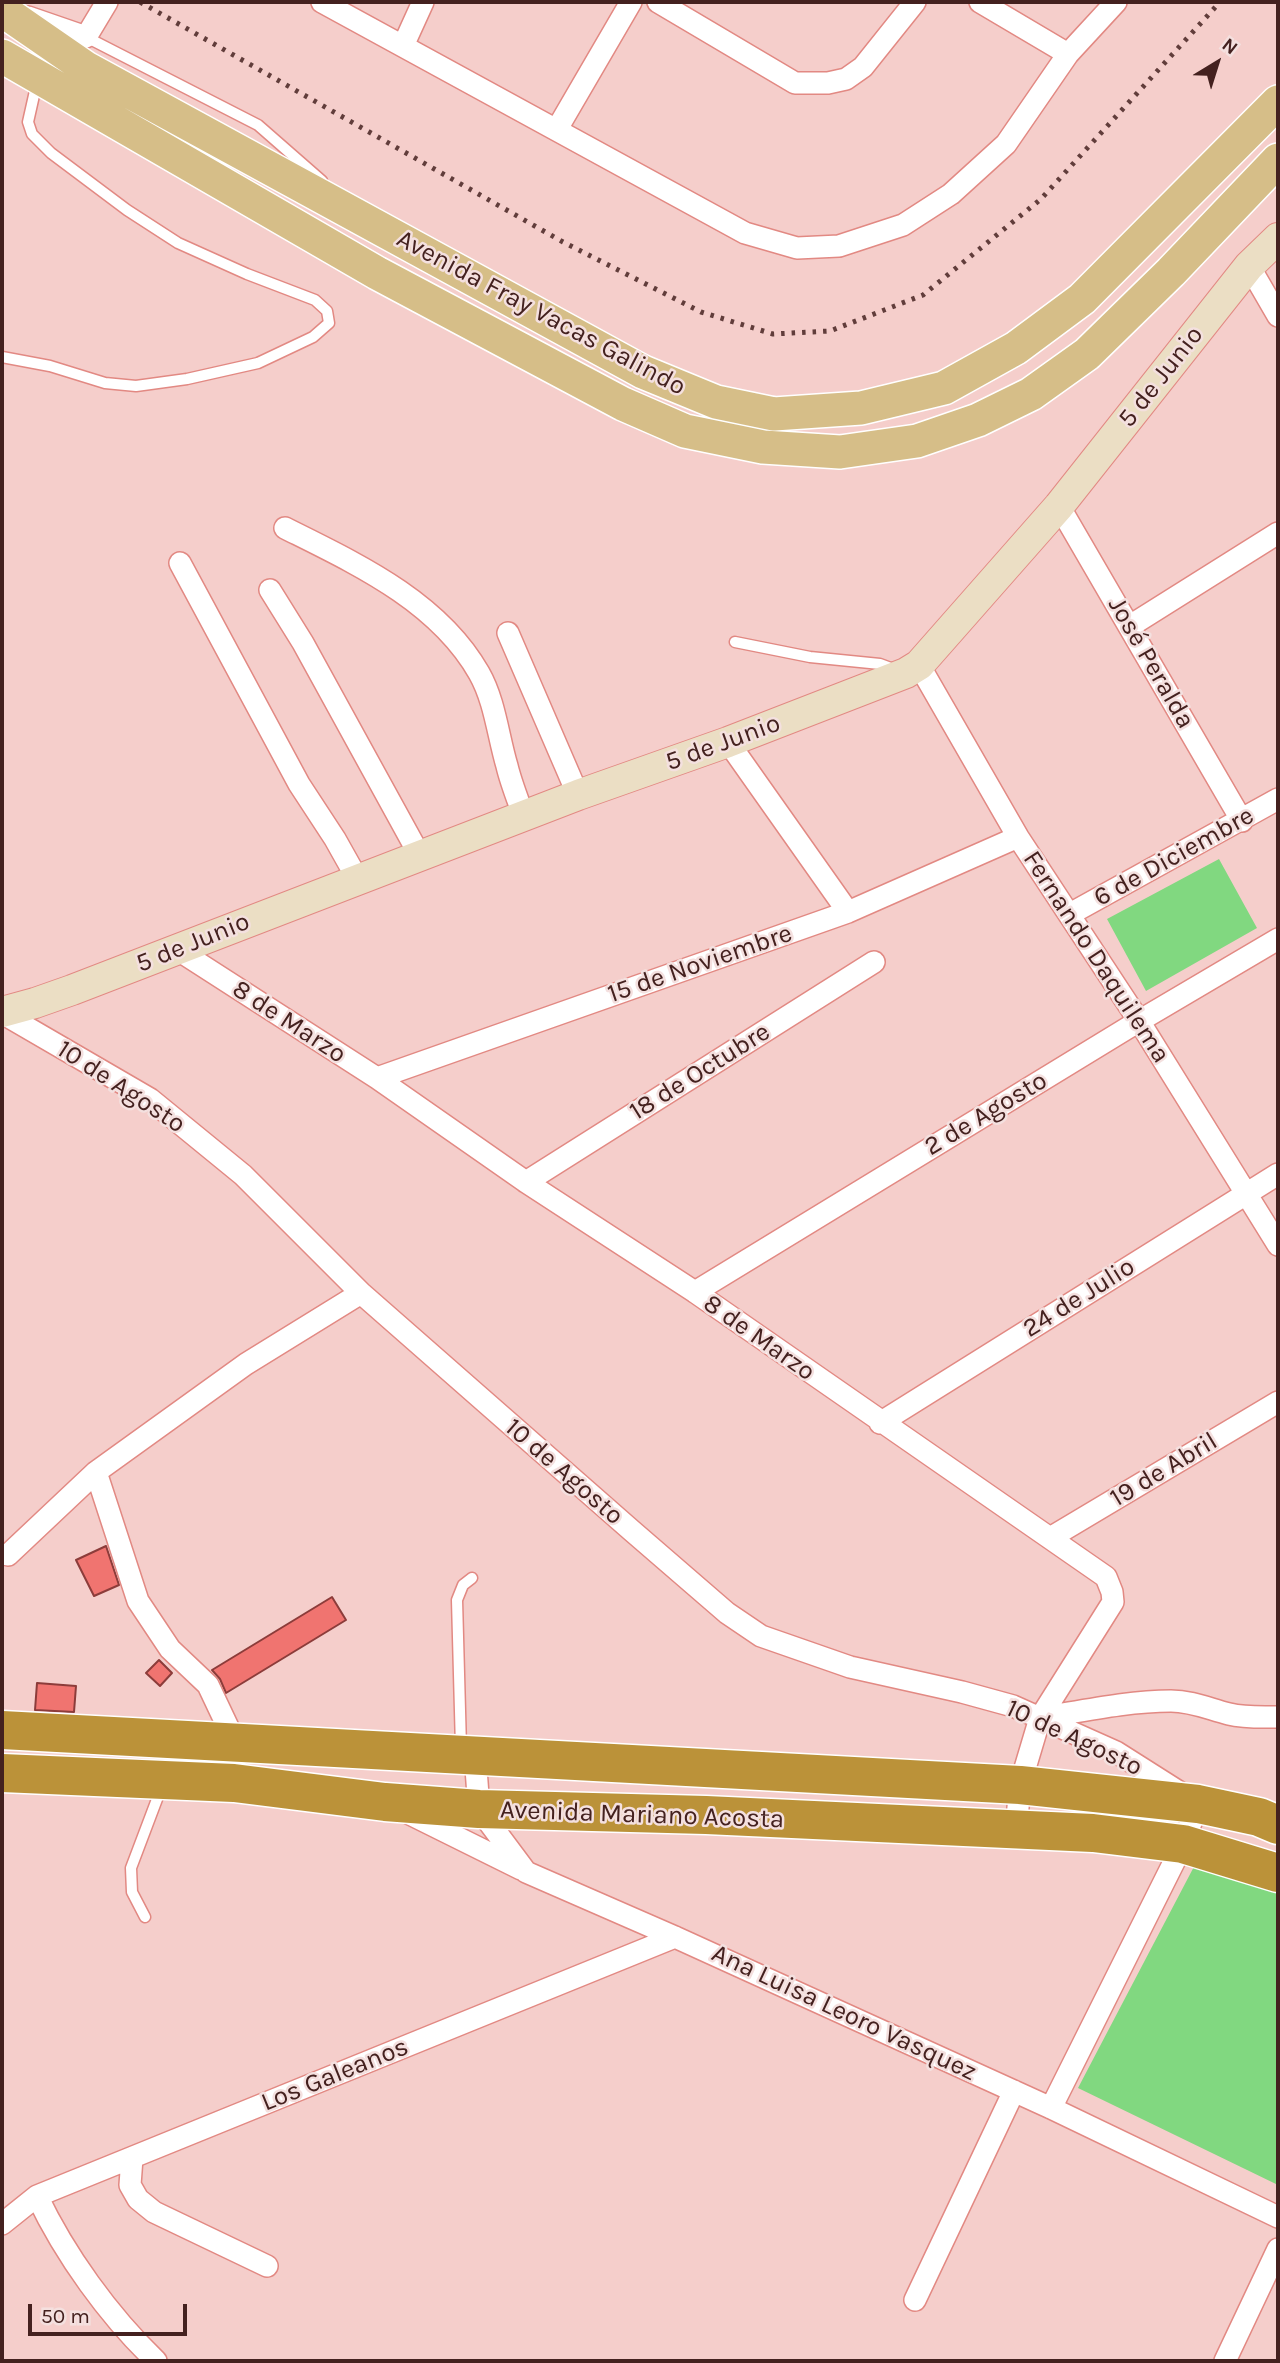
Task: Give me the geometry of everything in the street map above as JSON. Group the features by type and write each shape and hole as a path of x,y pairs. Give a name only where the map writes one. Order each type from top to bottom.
{"highway":[{"name":"Avenida Mariano Acosta","path":"2,1730 1020,1785 1198,1804 1259,1817 1278,1825"},
{"name":"Avenida Mariano Acosta","path":"2,1773 234,1783 385,1802 479,1810 705,1815 1093,1833 1183,1844 1278,1873"}],"main road":[{"name":"Avenida Fray Vacas Galindo","path":"2,9 86,68 643,372 716,402 774,414 861,408 944,388 1016,348 1082,299 1278,102"},
{"name":"Avenida Fray Vacas Galindo","path":"2,56 377,273 623,404 685,431 763,447 840,452 917,440 978,420 1031,394 1087,354 1171,272 1278,160"}],"street":[{"path":"2,9 86,37 107,2"},
{"path":"322,2 745,233 797,248 839,246 903,225 951,194 1006,144 1068,54 1116,2"},
{"path":"403,46 423,2"},
{"path":"558,129 631,2"},
{"path":"658,2 795,83 828,83 846,79 863,67 915,2"},
{"path":"979,2 1068,54"},
{"name":"5 de Junio","path":"2,1012 35,1003 177,950 578,795 728,742 912,669 1059,506 1249,266 1278,238"},
{"path":"1249,266 1278,316"},
{"name":"José Peralda","path":"1059,506 1242,821"},
{"path":"285,528 357,564 415,602 459,644 481,675 524,817"},
{"path":"1130,626 1278,533"},
{"path":"180,563 299,784 358,880"},
{"path":"270,590 303,643 419,856"},
{"path":"508,633 578,795"},
{"name":"Fernando Daquilema","path":"912,669 1139,1021 1278,1245"},
{"path":"728,742 848,912"},
{"name":"6 de Diciembre","path":"1070,914 1278,799"},
{"name":"15 de Noviembre","path":"377,1078 848,912 1018,837"},
{"name":"2 de Agosto","path":"695,1292 1278,939"},
{"name":"8 de Marzo","path":"177,950 377,1078 526,1182 695,1292 880,1423 1106,1577 1113,1602 1040,1718 1020,1785 1016,1830"},
{"name":"18 de Octubre","path":"526,1182 873,962"},
{"name":"10 de Agosto","path":"2,1012 150,1099 243,1175 361,1293 688,1580 761,1636 850,1667 1013,1706 1116,1752 1198,1804"},
{"name":"24 de Julio","path":"880,1423 1278,1174"},
{"path":"8,1555 96,1472 246,1364 361,1293"},
{"name":"19 de Abril","path":"1050,1538 1278,1402"},
{"path":"96,1472 138,1601 170,1649 208,1685 235,1742 234,1783"},
{"path":"1040,1718 1099,1708 1170,1701 1198,1703 1240,1716 1278,1717"},
{"path":"468,1755 479,1810"},
{"path":"385,1802 526,1871"},
{"path":"1051,2108 1183,1844 1198,1804"},
{"name":"Ana Luisa Leoro Vasquez","path":"479,1810 526,1871 1051,2108 1278,2217"},
{"name":"Los Galeanos","path":"2,2224 37,2196 675,1937"},
{"path":"915,2300 1014,2091"},
{"path":"132,2158 130,2185 138,2199 154,2213 267,2266"},
{"path":"37,2196 54,2231 85,2276 136,2342 156,2361"},
{"path":"1225,2361 1278,2249"}],"lane":[{"path":"86,37 257,125 369,222"},
{"path":"2,357 50,366 105,383 136,386 187,379 258,363 313,337 329,323 327,311 315,300 247,274 178,243 127,210 51,153 32,134 27,122 38,79"},
{"path":"735,642 810,657 912,669"},
{"path":"468,1755 462,1725 457,1600 463,1585 472,1578"},
{"path":"145,1917 132,1892 131,1868 164,1780"}],"green space":[{"path":"1219,859 1257,928 1146,991 1107,919"},
{"path":"1198,1859 1278,1885 1278,2185 1078,2088"}],"building":[{"path":"106,1546 119,1585 94,1596 76,1560"},
{"path":"332,1597 346,1620 226,1693 220,1679 212,1670"},
{"path":"159,1660 172,1673 160,1686 146,1673"},
{"path":"37,1683 76,1686 74,1712 35,1710"}],"railway":[{"path":"140,2 563,242 701,312 773,334 830,331 923,295 1041,199 1220,2"}]}
